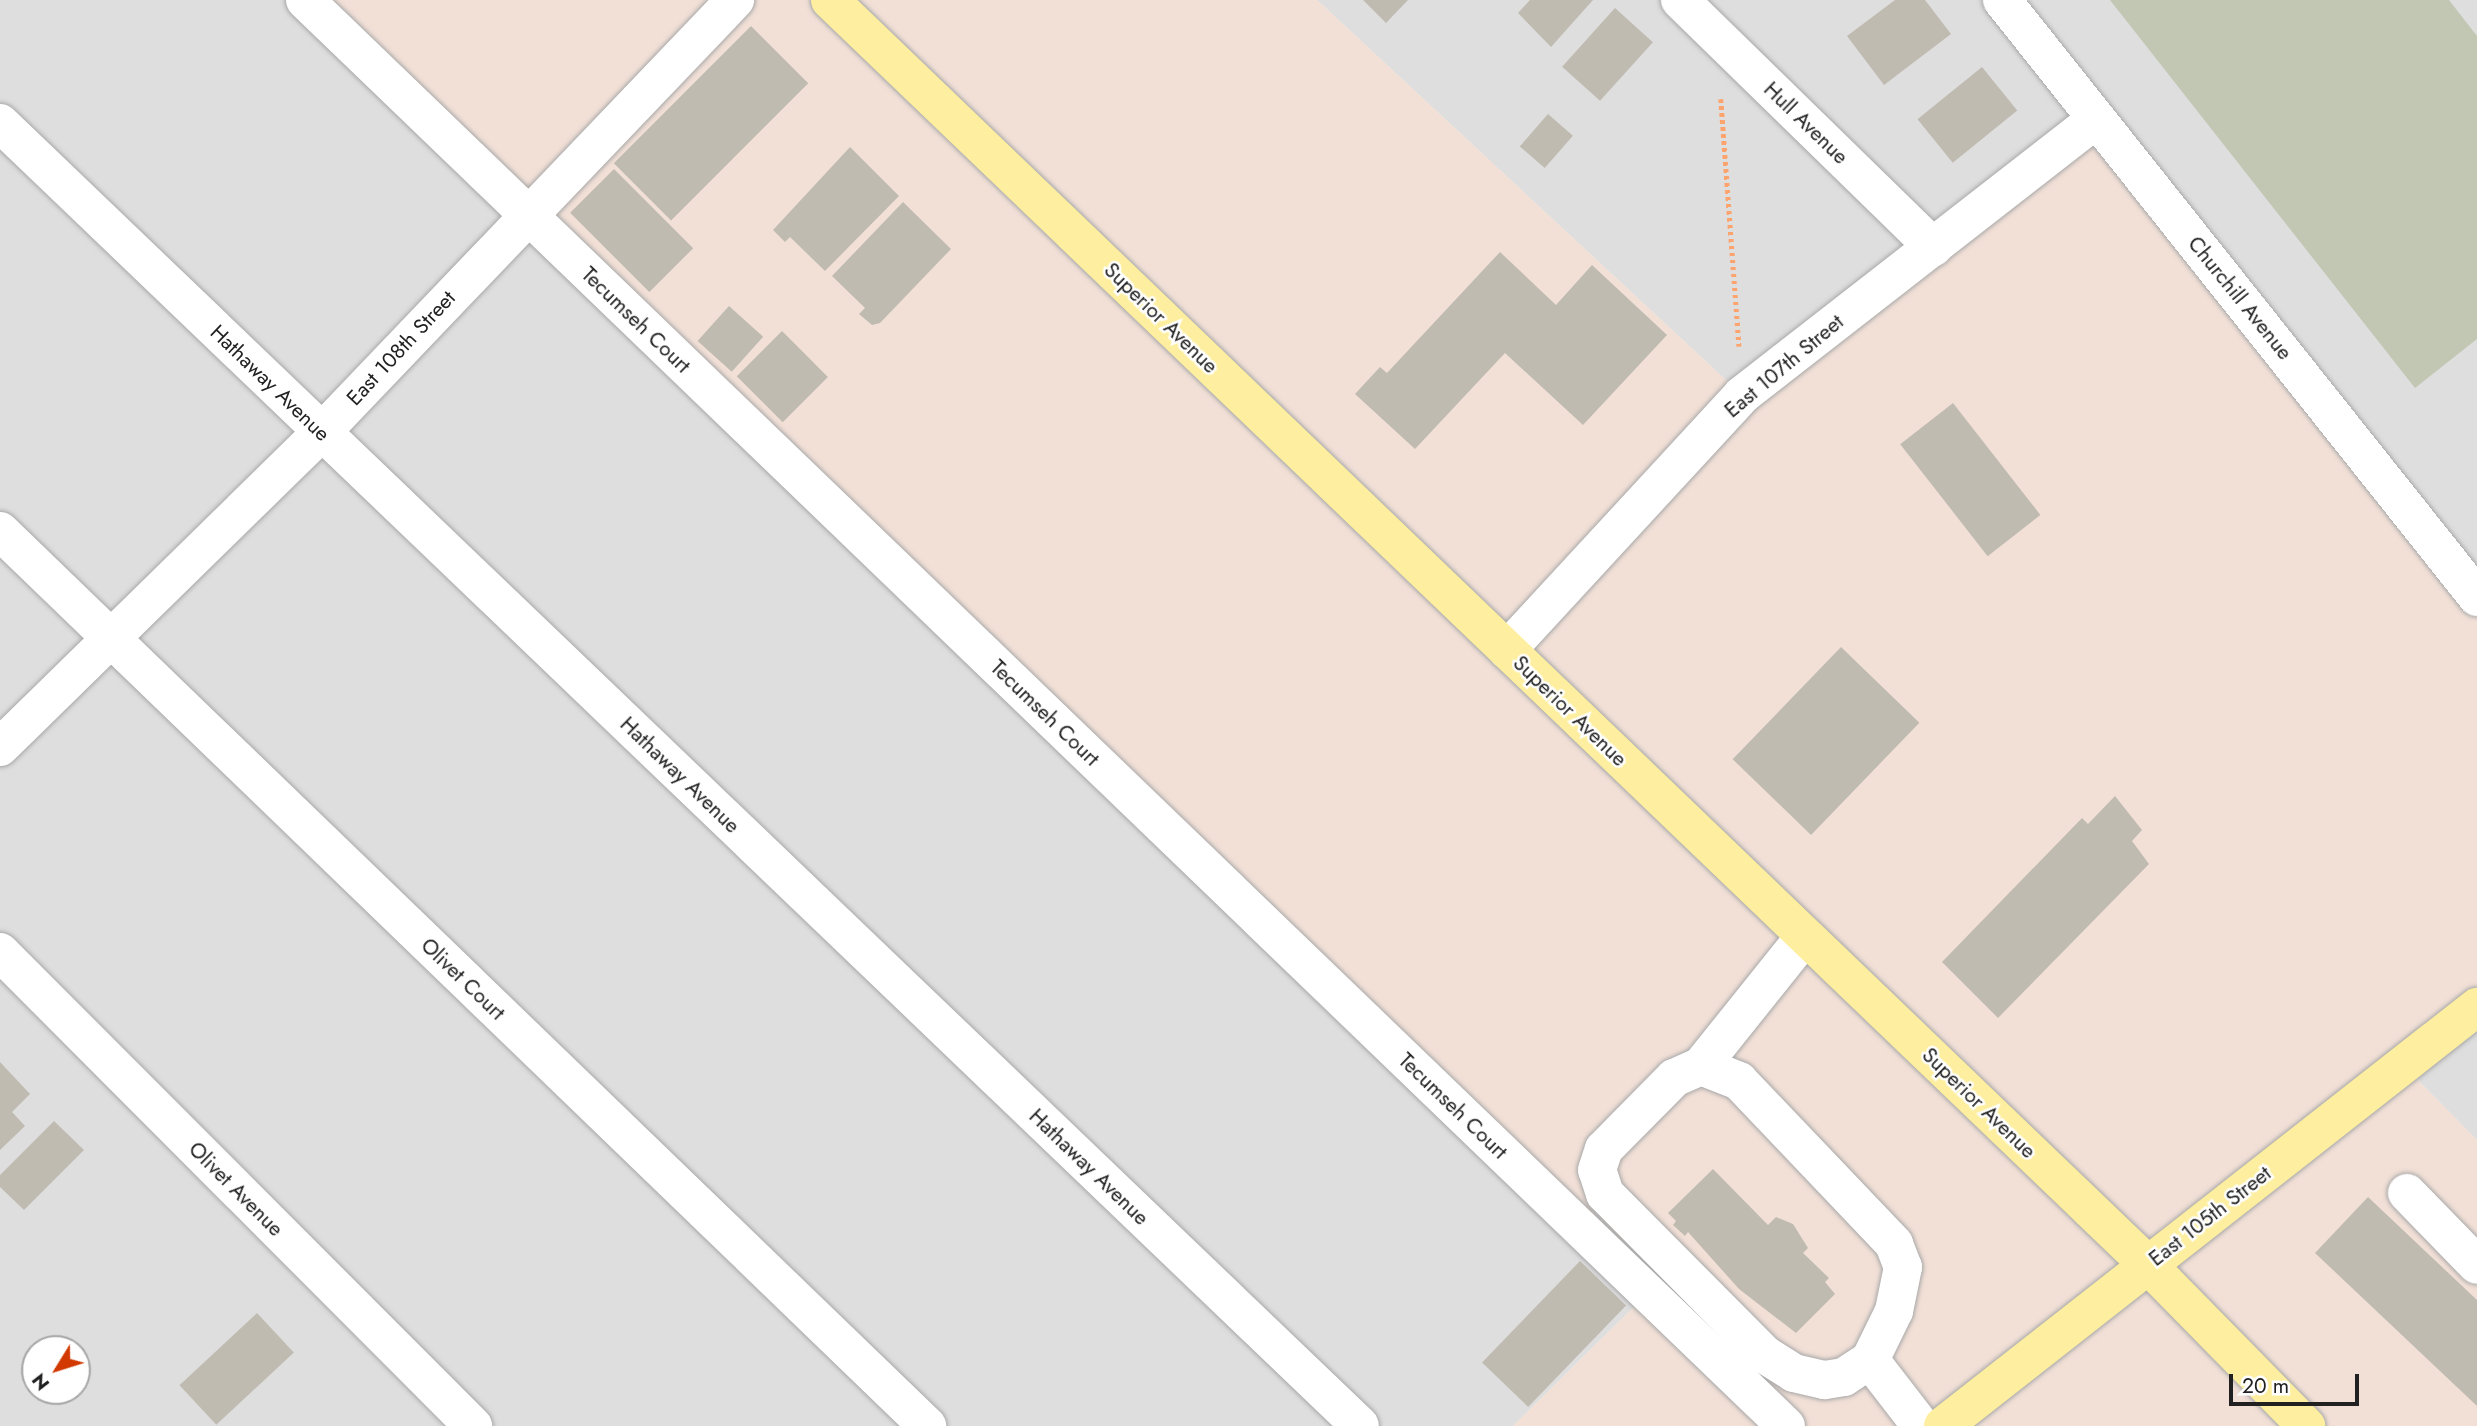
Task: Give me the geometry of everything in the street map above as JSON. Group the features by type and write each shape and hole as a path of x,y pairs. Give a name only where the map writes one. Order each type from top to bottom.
{"main road":[{"name":"Superior Avenue","path":"830,0 2148,1265 2306,1426"},
{"name":"East 105th Street","path":"1943,1426 2477,1007"}],"street":[{"name":"Tecumseh Court","path":"304,0 1786,1426"},
{"name":"East 108th Street","path":"0,747 322,432 527,215 736,0"},
{"name":"Hull Avenue","path":"1680,0 1933,247"},
{"name":"Churchill Avenue","path":"2002,0 2477,597"},
{"name":"East 107th Street","path":"1507,650 1742,395 2096,120"},
{"name":"Hathaway Avenue","path":"0,123 1360,1426"},
{"name":"Olivet Court","path":"0,531 927,1426"},
{"path":"1701,1066 1738,1081 1894,1244 1903,1267 1901,1290 1870,1360 1844,1377 1824,1380 1794,1373 1765,1355 1605,1194 1597,1170 1604,1149 1674,1078 1701,1066 1805,936"},
{"name":"Olivet Avenue","path":"0,952 473,1426"},
{"path":"2407,1193 2477,1265"},
{"path":"1870,1360 1921,1426"}],"path":[{"path":"1720,84 1740,351"}],"shaded area":[{"path":"0,0 305,0 1648,1293 1513,1426 0,1426"},
{"path":"305,0 1317,0 1742,395 2096,119 2477,601 2477,1007 2403,1065 2477,1140 2477,1426 1513,1426 1647,1294"},
{"path":"1317,0 2477,0 2477,597 1742,395"},
{"path":"2110,0 2449,0 2477,36 2477,339 2415,388"},
{"path":"2477,1007 2477,1140 2403,1065"}],"building":[{"path":"1363,0 1408,0 1386,23"},
{"path":"1530,0 1593,0 1551,47 1518,13"},
{"path":"1895,0 1925,0 1951,34 1884,85 1847,36"},
{"path":"1615,8 1653,42 1600,101 1562,67"},
{"path":"751,26 808,83 671,220 614,163"},
{"path":"1982,67 2017,111 1953,163 1917,119"},
{"path":"1548,114 1573,136 1545,168 1520,146"},
{"path":"850,147 899,196 825,271 790,237 785,242 773,230"},
{"path":"614,169 693,248 649,292 570,213"},
{"path":"903,202 951,249 880,323 872,325 859,314 865,308 832,276"},
{"path":"1500,252 1556,305 1592,265 1667,335 1583,425 1505,353 1415,449 1355,394 1380,367 1387,373"},
{"path":"729,306 763,337 732,372 698,341"},
{"path":"782,331 828,377 783,422 737,376"},
{"path":"1953,403 2040,515 1988,556 1900,444"},
{"path":"1841,647 1919,723 1811,835 1733,759"},
{"path":"2115,796 2142,830 2132,841 2149,864 1998,1018 1942,962 2082,818 2088,824"},
{"path":"0,1062 30,1094 12,1112 25,1126 0,1150"},
{"path":"54,1121 84,1150 24,1210 0,1187 0,1175"},
{"path":"1713,1169 1768,1225 1776,1217 1793,1224 1808,1248 1803,1253 1829,1278 1825,1282 1835,1294 1796,1333 1739,1289 1688,1232 1685,1236 1673,1225 1676,1221 1668,1213"},
{"path":"2368,1197 2477,1300 2477,1406 2315,1253"},
{"path":"1580,1261 1626,1305 1528,1407 1482,1362"},
{"path":"257,1313 294,1352 216,1425 179,1385"}]}
